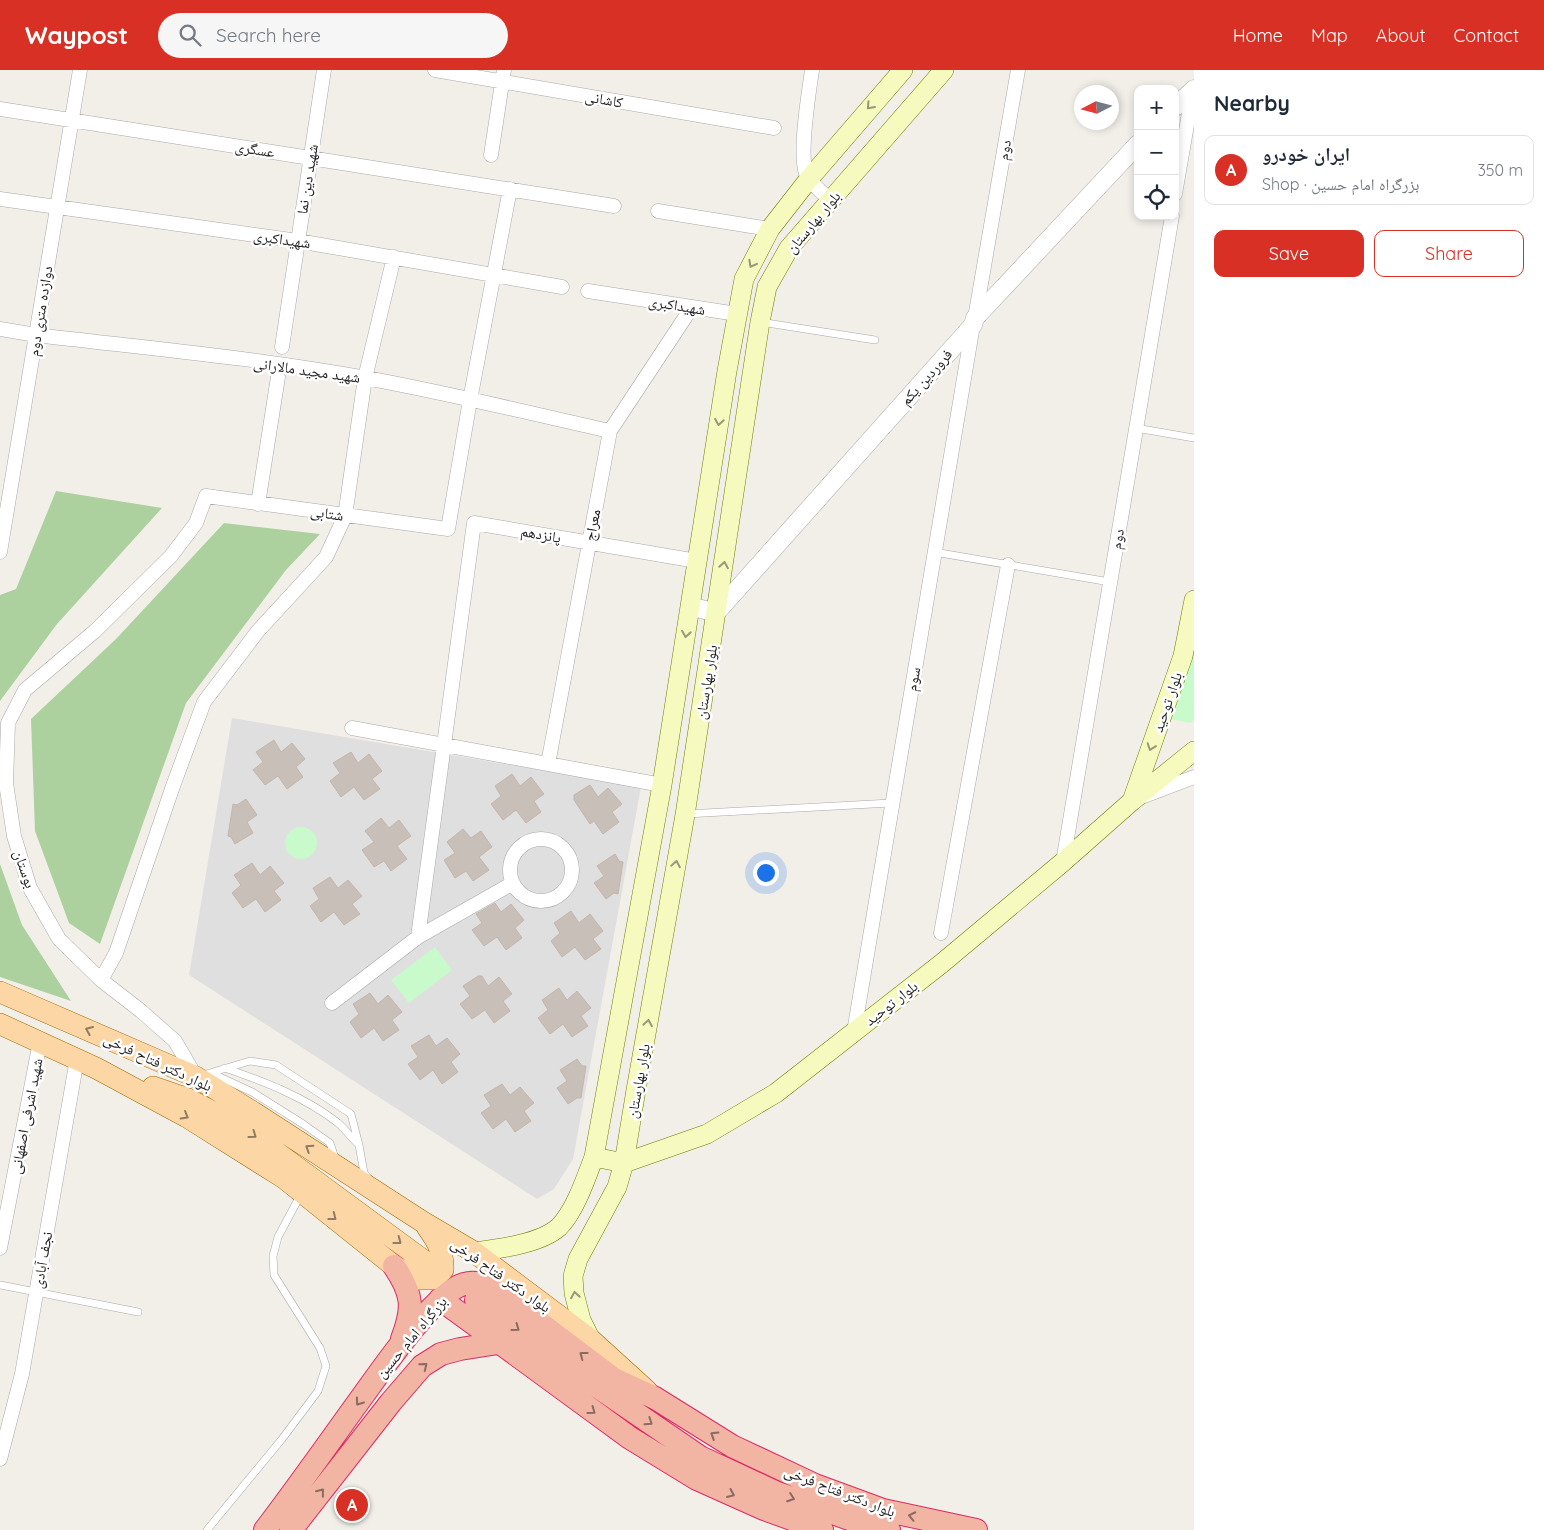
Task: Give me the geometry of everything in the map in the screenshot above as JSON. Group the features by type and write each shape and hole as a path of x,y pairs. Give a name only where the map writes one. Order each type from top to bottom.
{"highway":[{"path":"394,1266 405,1281 411,1300 410,1318 399,1346"},
{"name":"بزرگراه امام حسین","path":"265,1530 399,1346 440,1299 464,1284 480,1283 488,1286 614,1379 655,1398"},
{"path":"440,1299 630,1438 697,1479 798,1525 822,1530"},
{"path":"476,1300 586,1379 700,1457 774,1492 852,1520 889,1530"},
{"name":"بزرگراه امام حسین","path":"290,1530 422,1366 441,1354 498,1343"},
{"name":"بلوار دکتر فتاح فرخی","path":"655,1398 732,1446 815,1485 883,1510 976,1530"},
{"path":"331,1440 350,1455"}],"main road":[{"name":"بلوار بهارستان","path":"474,1252 511,1247 546,1235 559,1226 567,1216 582,1187 594,1157 662,785 744,279 770,229 809,179 903,70"},
{"name":"بلوار بهارستان","path":"591,1340 581,1320 574,1293 574,1276 578,1259 617,1187 624,1163 685,814 767,286 789,248 944,70"},
{"name":"بلوار توحید","path":"1132,801 1183,656 1194,600"},
{"name":"بلوار توحید","path":"624,1163 708,1134 776,1093 941,964 1063,862 1132,801 1194,751"},
{"name":"بلوار دکتر فتاح فرخی","path":"0,992 203,1075 253,1112 423,1222 474,1252 591,1340 655,1398"},
{"path":"0,1024 86,1064 187,1118 284,1178 394,1266 418,1279 433,1279 443,1270 444,1258 439,1244 423,1222"},
{"path":"86,1064 188,1099 242,1127 427,1263"},
{"path":"594,1157 624,1163"}],"street":[{"name":"دوازده متری دوم","path":"0,552 80,70"},
{"name":"شهید دین نما","path":"282,347 324,70"},
{"name":"کاشانی","path":"434,70 503,76 774,128"},
{"path":"812,70 805,133 805,169 809,179 830,200"},
{"name":"دوم","path":"974,321 1018,70"},
{"path":"491,155 503,76"},
{"path":"1179,103 1193,89"},
{"path":"1178,175 1193,89"},
{"name":"عسگری","path":"0,109 510,188 614,206"},
{"name":"فروردین یکم","path":"716,613 974,321 1134,148"},
{"path":"470,400 510,188"},
{"name":"شهیداکبری","path":"0,199 298,241 562,287"},
{"path":"658,211 770,229"},
{"name":"دوم","path":"1063,862 1171,220"},
{"path":"101,980 116,954 173,786 204,702 258,631 326,557 346,516 365,378 394,257"},
{"name":"شهیداکبری","path":"588,291 737,314"},
{"name":"معراج","path":"548,764 610,431 692,307"},
{"name":"سوم","path":"854,1032 891,803 974,321"},
{"name":"شهید مجید مالارانی","path":"0,329 280,365 365,378 610,431"},
{"path":"258,504 278,376"},
{"name":"شتابی","path":"206,496 448,529 470,400"},
{"path":"0,464 14,466"},
{"name":"بوستان","path":"203,1075 175,1040 101,980 59,938 30,888 14,836 6,783 8,723 25,690 94,630 172,556 196,523 206,496"},
{"name":"پانزدهم","path":"444,745 474,523 697,561"},
{"path":"941,933 1008,565"},
{"path":"690,606 716,613"},
{"path":"352,728 662,785"},
{"path":"418,937 444,745"},
{"path":"1132,801 1194,776"},
{"path":"542,839 557,844 568,854 572,864 572,874 564,892 555,898 546,901 531,899 519,891 513,883 510,873 511,862 516,852 532,840 542,839"},
{"path":"332,1003 418,937 513,883"},
{"name":"شهید اشرفی اصفهانی","path":"0,1248 40,1042"},
{"name":"نجف آبادی","path":"0,1459 6,1419 22,1374 36,1292 86,1064"}],"lane":[{"path":"760,322 875,340"},
{"path":"1136,428 1194,438"},
{"path":"934,552 1110,582"},
{"path":"685,814 891,803"},
{"path":"203,1075 250,1061 276,1065 351,1114 364,1173 378,1193"},
{"path":"225,1068 269,1083 312,1106 339,1124 359,1145"},
{"path":"207,1530 282,1439 318,1391 326,1366 320,1348 274,1275 273,1256 278,1237 302,1192"},
{"path":"0,1285 138,1312"}],"shaded area":[{"path":"232,718 641,787 573,1159 554,1189 537,1199 189,975"}],"green space":[{"path":"56,491 162,508 57,624 0,701 0,595 16,589"},
{"path":"224,523 320,534 286,570 186,703 100,944 69,923 35,831 31,719 116,639"},
{"path":"1194,647 1194,719 1191,723 1169,719"},
{"path":"301,827 307,828 312,832 316,837 316,849 312,854 307,858 301,859 295,858 290,854 286,849 285,843 286,837 290,832 295,828"},
{"path":"0,864 22,925 71,1001 0,977"},
{"path":"435,947 452,970 409,1003 391,980"}],"building":[{"path":"274,740 281,752 292,743 305,759 296,767 303,777 287,789 278,776 265,785 253,770 263,762 256,752"},
{"path":"351,752 358,763 369,754 382,771 372,779 380,789 364,800 354,787 341,797 330,781 340,773 333,763"},
{"path":"512,774 520,786 531,777 544,794 534,801 541,812 526,823 516,810 503,820 491,804 501,796 495,786"},
{"path":"590,785 598,797 608,788 622,804 612,812 619,822 603,834 594,821 590,824 574,800 574,795"},
{"path":"246,799 257,815 247,822 253,833 235,844 231,837 228,836 233,804 237,805"},
{"path":"381,818 389,828 399,820 411,836 397,846 407,859 391,871 384,861 374,867 362,850 374,842 365,831"},
{"path":"463,829 471,838 481,831 492,847 479,857 489,870 473,881 466,871 455,878 444,860 455,853 447,842"},
{"path":"615,854 619,861 623,862 618,894 614,893 606,899 594,883 604,876 597,866"},
{"path":"252,863 260,875 270,866 284,883 274,891 281,900 265,912 256,899 243,908 232,893 241,885 234,875"},
{"path":"330,877 338,888 348,880 362,896 352,904 360,914 344,925 334,912 321,922 310,906 319,899 313,888"},
{"path":"495,903 501,912 511,904 524,920 515,928 522,938 506,950 497,937 484,946 472,930 482,923 476,914"},
{"path":"571,911 579,923 590,914 603,931 593,939 601,949 585,960 575,947 562,957 551,941 560,933 554,923"},
{"path":"478,976 482,976 488,986 499,977 512,994 503,1001 510,1011 494,1023 485,1010 472,1019 460,1004 470,996 463,986"},
{"path":"559,988 567,1000 577,991 591,1008 581,1016 588,1026 572,1037 563,1024 550,1034 538,1018 548,1010 542,1000"},
{"path":"370,993 378,1004 388,995 402,1012 392,1020 399,1030 383,1041 374,1028 361,1038 350,1022 359,1014 353,1004"},
{"path":"429,1035 436,1046 447,1038 460,1054 451,1062 458,1072 442,1084 433,1070 420,1080 408,1064 418,1057 411,1046"},
{"path":"577,1059 582,1066 586,1066 581,1098 577,1098 568,1104 557,1088 567,1081 560,1070"},
{"path":"502,1084 510,1095 520,1087 534,1103 524,1111 531,1121 515,1132 506,1119 493,1129 481,1113 491,1106 484,1095"}],"place":[{"name":"ایران خودرو","path":"352,1505"}]}
